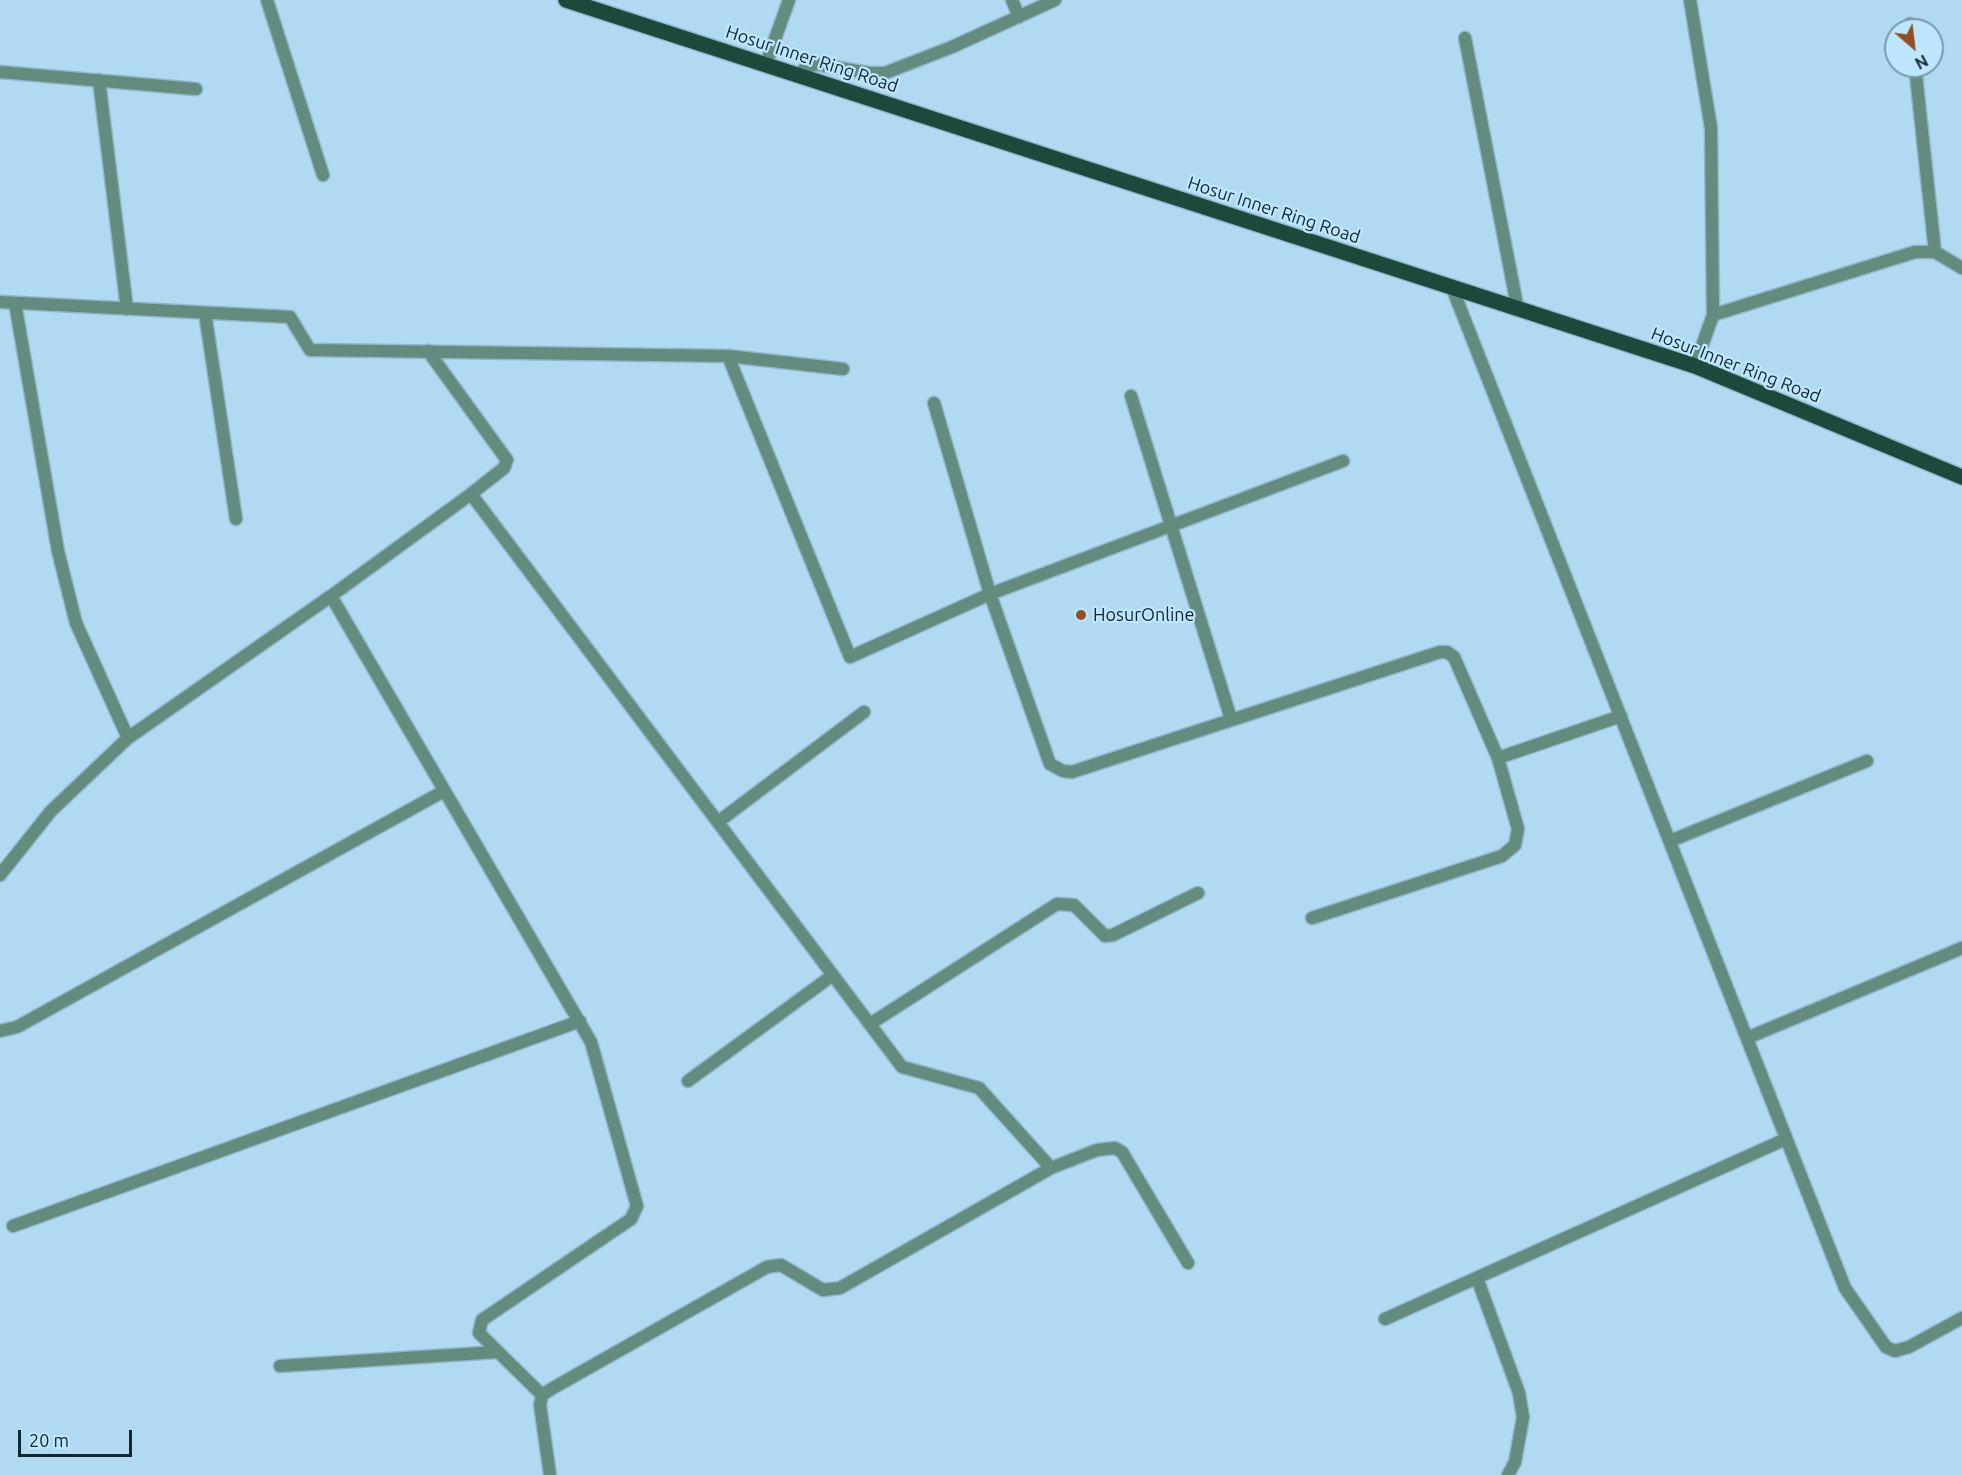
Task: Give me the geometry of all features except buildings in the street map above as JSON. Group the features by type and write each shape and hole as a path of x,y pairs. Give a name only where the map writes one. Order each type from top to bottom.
{"main road":[{"name":"Hosur Inner Ring Road","path":"566,0 588,4 1453,290 1695,366 1961,475"}],"street":[{"path":"267,0 323,175"},
{"path":"766,64 789,0"},
{"path":"1012,0 1019,17"},
{"path":"801,75 804,69 816,64 869,73 885,73 1056,0"},
{"path":"1690,0 1711,128 1713,315 1695,366"},
{"path":"1465,38 1518,310"},
{"path":"0,72 196,88"},
{"path":"1915,78 1935,252"},
{"path":"99,80 127,309"},
{"path":"1713,315 1915,252 1935,252 1962,268"},
{"path":"1453,290 1845,1288 1886,1347 1895,1351 1909,1347 1962,1318"},
{"path":"0,302 290,317 310,350 728,356 843,369"},
{"path":"15,303 58,550 76,623 128,738"},
{"path":"205,313 236,519"},
{"path":"0,875 51,811 128,738 330,596 504,468 507,460 428,351"},
{"path":"728,356 849,657 990,594 1343,461"},
{"path":"1131,396 1169,525 1231,718"},
{"path":"934,403 990,594 1050,764 1063,771 1072,772 1231,718 1447,652 1454,657 1498,758 1518,829 1515,845 1502,856 1311,918"},
{"path":"471,494 902,1067 979,1088 1051,1168"},
{"path":"330,596 591,1042 637,1206 631,1219 482,1320 479,1333 542,1395"},
{"path":"718,822 864,712"},
{"path":"1498,758 1621,716"},
{"path":"1670,842 1867,762"},
{"path":"0,1031 17,1027 444,791"},
{"path":"870,1024 1057,904 1074,905 1105,936 1113,935 1198,893"},
{"path":"1747,1038 1962,948"},
{"path":"688,1081 833,975"},
{"path":"12,1226 579,1021"},
{"path":"1385,1319 1786,1139"},
{"path":"550,1475 540,1405 542,1395 767,1267 781,1265 823,1290 840,1288 1051,1168 1097,1150 1115,1148 1122,1152 1188,1263"},
{"path":"1477,1278 1519,1393 1523,1418 1515,1462 1508,1475"},
{"path":"280,1366 498,1352"}],"place":[{"name":"HosurOnline","path":"1081,615"}]}
